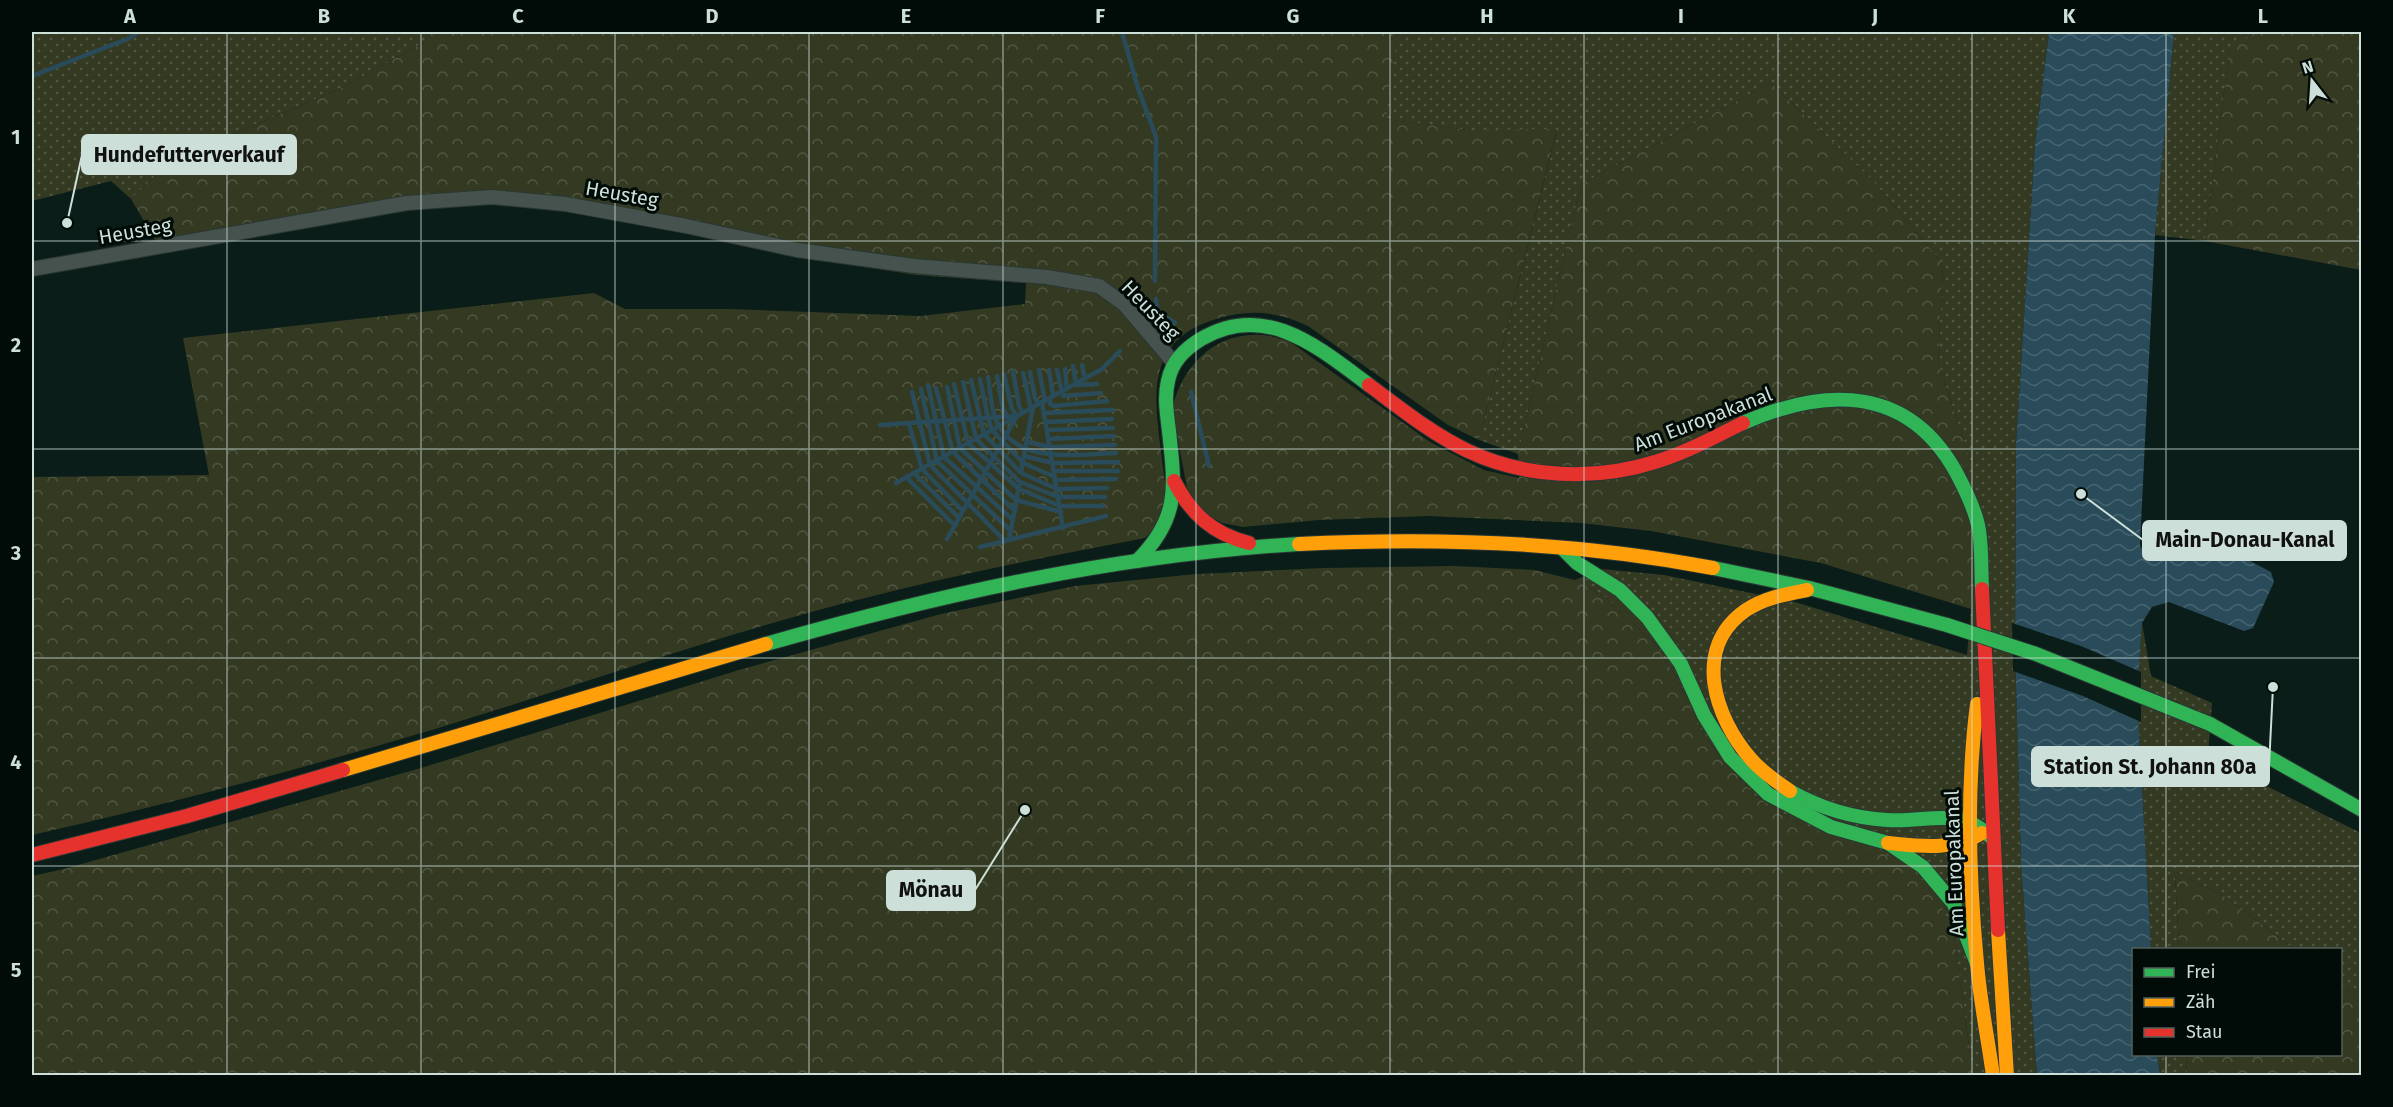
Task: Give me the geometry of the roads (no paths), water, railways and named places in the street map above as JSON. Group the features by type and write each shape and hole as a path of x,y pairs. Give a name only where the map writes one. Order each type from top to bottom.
{"main road":[{"name":"Am Europakanal","path":"1174,363 1197,342 1229,326 1254,323 1274,326 1319,348 1455,445 1485,458 1515,467 1557,473 1603,473 1648,464 1670,457 1764,415 1799,405 1832,401 1882,405 1912,420 1938,442 1949,455 1965,485 1980,528 1989,829 2007,1076"},
{"path":"1137,561 1152,547 1164,529 1173,507 1174,481 1165,398 1174,363"},
{"path":"1174,481 1188,505 1207,525 1230,539 1252,543 1257,547"},
{"path":"32,855 195,814 786,638 1015,581 1137,561 1257,547 1420,542 1490,543 1562,548 1666,560 1815,589 1947,625 2036,654 2210,724 2361,810"},
{"path":"1562,548 1577,563 1620,590 1647,617 1681,664 1704,715 1730,757 1768,794 1831,827 1888,843 1934,846 1972,840 1989,829"},
{"path":"1815,589 1764,599 1733,620 1720,641 1713,664 1714,692 1736,742 1754,764 1776,783 1824,807 1856,816 1879,819 1970,821 1989,829"},
{"name":"Am Europakanal","path":"1984,648 1972,744 1970,821 1977,964 1993,1076"},
{"path":"1888,843 1923,867 1954,904 1977,964"}],"street":[{"name":"Heusteg","path":"32,270 407,203 492,197 565,204 686,226 797,250 914,266 1047,277 1099,286 1124,304 1174,363"}],"water":[{"path":"2049,32 2174,32 2155,235 2140,545 2144,553 2157,556 2165,552 2174,535 2185,533 2271,572 2274,582 2253,628 2244,631 2169,602 2152,607 2142,623 2137,695 2151,948 2132,948 2132,1056 2157,1056 2160,1075 2037,1076 2021,864 2015,649 2016,444 2035,144"}],"waterway":[{"path":"32,76 130,38 138,32"},
{"path":"1122,32 1138,88 1156,137 1155,281"},
{"path":"1156,299 1158,312 1175,323"},
{"path":"896,483 1102,369 1120,351"},
{"path":"1082,365 1085,379"},
{"path":"1073,366 1076,384"},
{"path":"1065,369 1067,389"},
{"path":"1039,370 1045,401"},
{"path":"1049,370 1053,396"},
{"path":"1057,370 1063,396 1101,393"},
{"path":"1013,371 1019,406 1023,413"},
{"path":"1030,372 1035,398 1039,404"},
{"path":"1023,373 1031,409"},
{"path":"1004,374 1012,409 1017,416"},
{"path":"997,376 1003,409 1008,417"},
{"path":"988,377 995,418 1004,433 1016,444 1048,454 1116,453"},
{"path":"980,379 992,430 1023,463 1055,477"},
{"path":"971,380 984,434 1021,473 1057,489 1107,488"},
{"path":"963,382 976,439 1020,482 1058,497 1105,497"},
{"path":"954,384 968,443 1019,489 1060,506 1103,506"},
{"path":"1076,385 1097,384"},
{"path":"928,385 944,457 1013,520"},
{"path":"947,387 960,448 1016,500 1061,512"},
{"path":"936,388 953,452 1015,511"},
{"path":"921,389 937,461 1011,531"},
{"path":"912,392 930,465 1005,541"},
{"path":"1191,392 1209,466"},
{"path":"1050,398 1050,404 1054,406 1107,401"},
{"path":"1042,402 1063,528"},
{"path":"1021,472 1033,407"},
{"path":"1044,413 1113,410"},
{"path":"880,425 1015,416"},
{"path":"947,539 1017,416"},
{"path":"1046,422 1112,419"},
{"path":"909,424 922,469 963,511"},
{"path":"1047,430 1113,428"},
{"path":"1049,439 1114,436"},
{"path":"1027,442 1050,447 1115,445"},
{"path":"1024,456 1053,463 1118,462"},
{"path":"1054,471 1118,471"},
{"path":"914,473 959,518"},
{"path":"906,477 955,526"},
{"path":"1055,480 1116,479"},
{"path":"1009,540 1019,486"},
{"path":"980,547 1106,516"}],"place":[{"name":"Hundefutterverkauf","path":"67,223"},
{"name":"Main-Donau-Kanal","path":"2081,494"},
{"name":"Station St. Johann 80a","path":"2273,687"},
{"name":"Mönau","path":"1025,810"}]}
